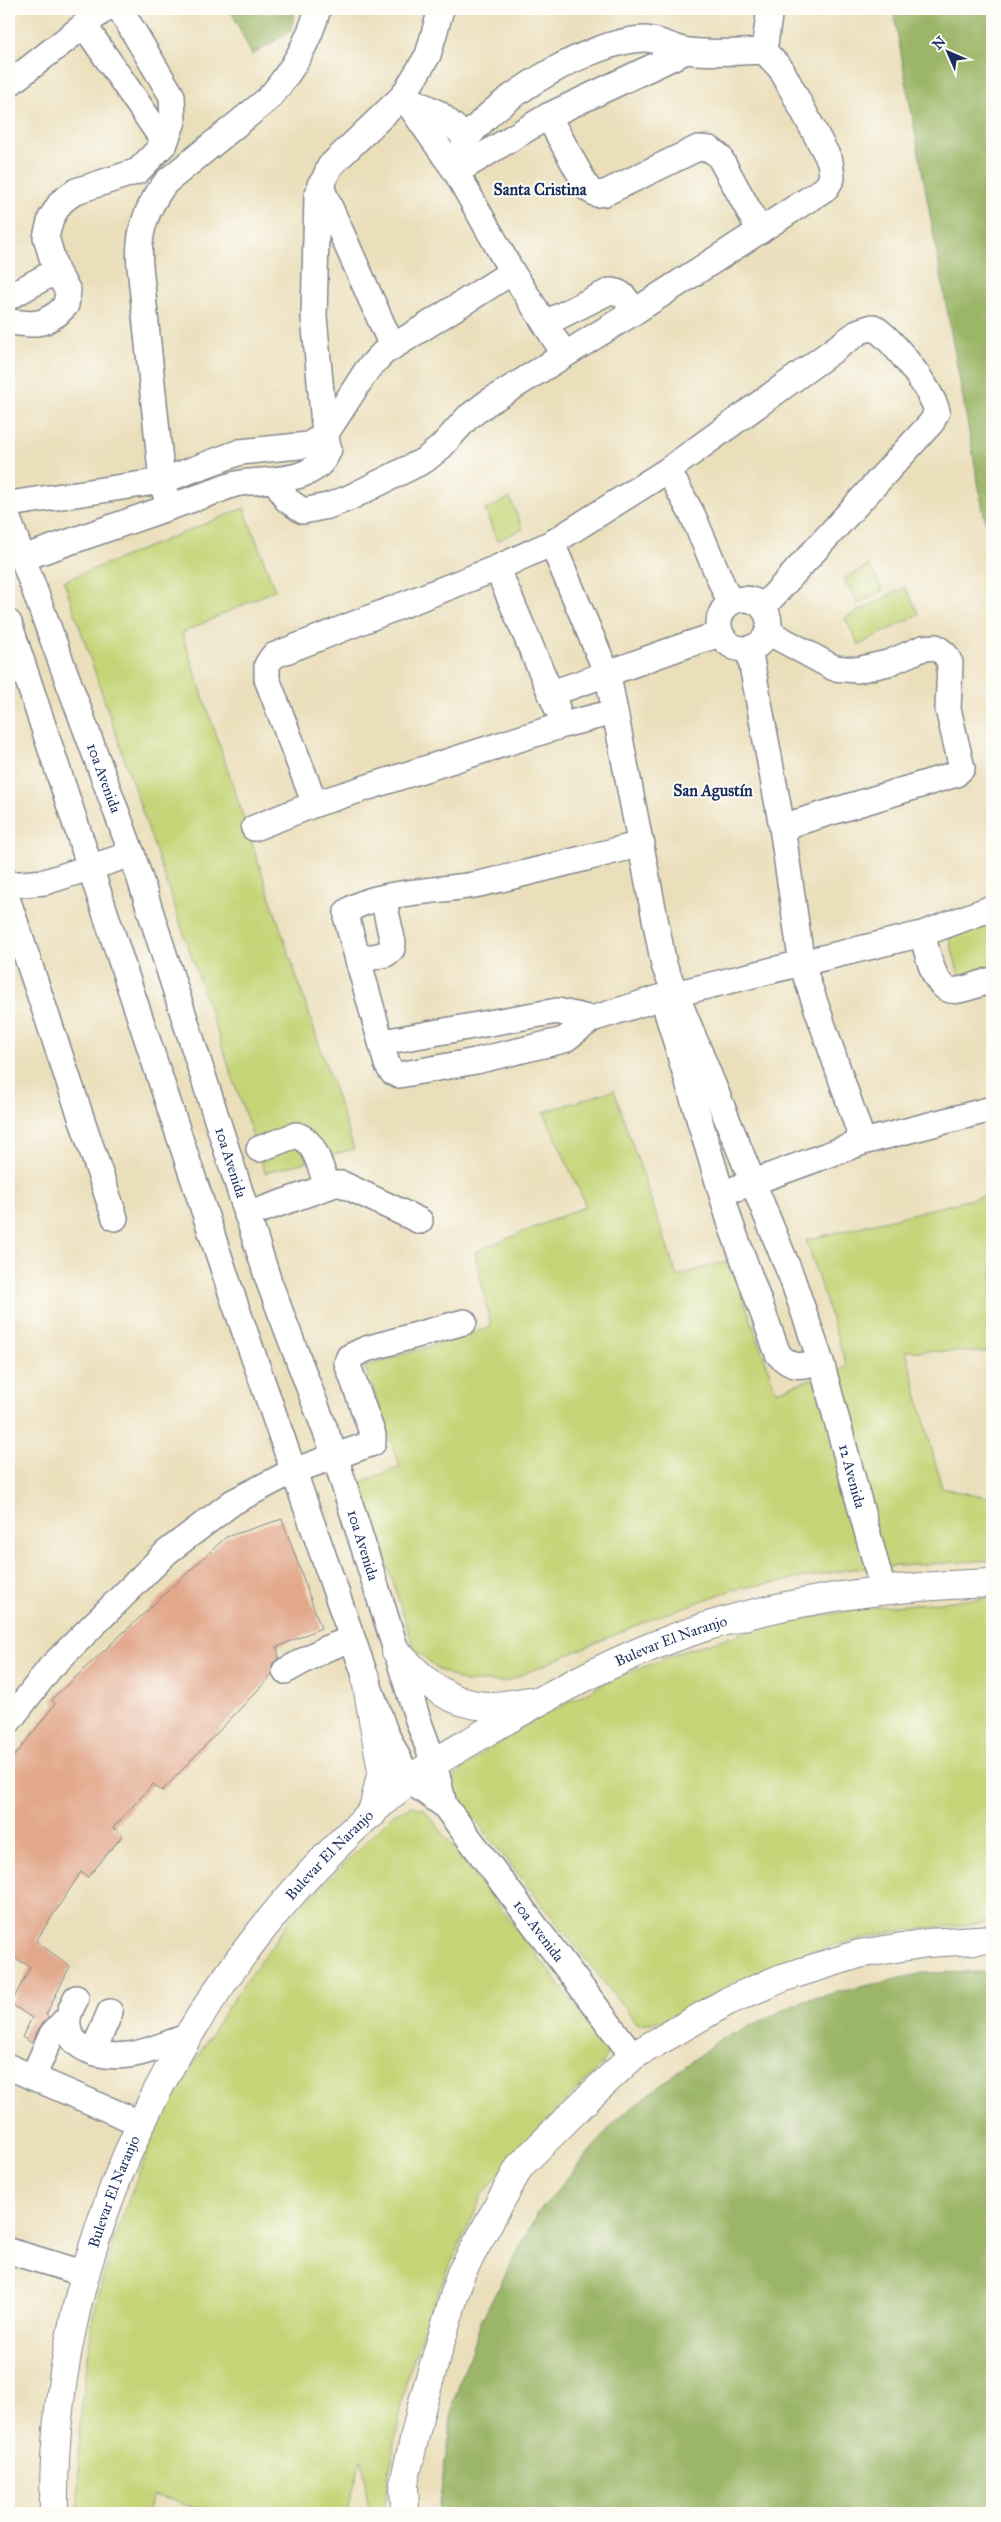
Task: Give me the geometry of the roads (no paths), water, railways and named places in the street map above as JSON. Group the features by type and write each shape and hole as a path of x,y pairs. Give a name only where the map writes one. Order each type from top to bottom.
{"main road":[{"name":"Bulevar El Naranjo","path":"54,2513 56,2457 63,2386 72,2329 86,2274 110,2197 140,2123 186,2037 274,1914 314,1870 409,1780 434,1763 541,1699 598,1670 656,1644 709,1626 762,1612 883,1590 992,1583"},
{"path":"396,1651 434,1689 463,1702 488,1706 541,1699"},
{"path":"366,1679 382,1771 372,1814"},
{"path":"405,2513 404,2483 422,2405 461,2273 520,2166 633,2056 728,2001 782,1978 838,1959 927,1943 992,1939"}],"street":[{"path":"9,84 106,9"},
{"path":"9,322 31,324 42,322 66,305 68,291 56,271 46,237 51,218 61,202 76,191 138,171 165,143 173,121 172,96 120,9"},
{"path":"169,506 162,481 139,259 142,225 151,204 166,182 268,99 281,84 305,48 318,9"},
{"path":"23,558 239,483 276,480 310,472 322,464 329,449 325,435 314,317 315,207 320,186 330,166 403,96 428,56 441,9"},
{"path":"764,51 770,9"},
{"path":"84,25 165,143"},
{"path":"276,480 287,500 303,511 328,506 349,498 425,460 476,410 634,312 826,188 833,173 830,161 781,68 764,51 686,51 653,40 631,41 611,46 574,61 525,87 491,112 467,138 456,172"},
{"path":"456,172 548,116 686,51"},
{"path":"403,96 438,113 467,138"},
{"path":"403,96 456,172 512,272 565,355"},
{"path":"548,116 588,189 596,194 605,193 698,148 710,149 719,156 760,231"},
{"path":"320,186 392,346"},
{"path":"9,297 56,271"},
{"path":"9,504 162,481 240,452 308,445 325,435 367,370 392,346 512,272"},
{"path":"546,324 610,291 625,296 634,312"},
{"path":"314,804 267,679 267,665 273,656 498,568 552,543 668,470 860,331 873,327 886,335 933,398 937,412 932,422 762,607"},
{"path":"211,463 220,476 219,490"},
{"path":"668,470 693,516 730,603"},
{"name":"10a Avenida","path":"9,522 132,854 269,1282 335,1456 418,1720 434,1763 444,1805"},
{"path":"552,543 608,676 642,844 669,996 731,1225 758,1293 778,1354 787,1364 800,1366 821,1362"},
{"path":"498,568 563,725"},
{"path":"740,599 749,599 762,607 770,623 768,632 757,646 749,649 739,649 731,646 721,634 720,617 730,603 740,599"},
{"name":"10a Avenida","path":"9,623 232,1295 385,1732 409,1780 444,1805 633,2056"},
{"path":"768,632 834,668 857,670 888,663 923,648 936,647 950,663 948,709 962,768 956,774 782,826"},
{"path":"551,693 608,676 666,650 721,634"},
{"path":"749,649 782,826 802,965 863,1142"},
{"path":"254,828 314,804 563,725 614,712"},
{"path":"642,844 478,884 383,898 354,905 347,912 347,920 383,1042 387,1064 392,1072 399,1075 476,1061 564,1040 592,1019 669,996 802,965 922,934 992,908"},
{"path":"9,884 45,882 132,854"},
{"path":"45,882 10,912 115,1218"},
{"path":"360,960 386,954 392,949 393,942 383,898"},
{"path":"922,934 939,983 947,989 957,991 992,980"},
{"name":"12 Avenida","path":"669,996 752,1182 792,1278 821,1362 883,1590"},
{"path":"383,1042 557,1011 592,1019"},
{"path":"722,1193 863,1142 992,1109"},
{"path":"259,1149 296,1135 301,1137 312,1148 328,1187"},
{"path":"247,1215 342,1184 420,1220"},
{"path":"731,1225 765,1212"},
{"path":"232,1295 269,1282"},
{"path":"9,1721 50,1668 167,1552 233,1502 293,1470 368,1446 374,1438 347,1363 348,1357 366,1349 464,1322"},
{"path":"288,1675 325,1650 354,1645"},
{"path":"33,2077 52,2034 72,2008 70,2035 76,2043 104,2056 130,2055 186,2037"},
{"path":"93,2052 110,2012"},
{"path":"9,2066 140,2123"},
{"path":"9,2251 86,2274"}],"district":[{"name":"Santa Cristina","path":"540,189"},
{"name":"San Agustín","path":"713,790"}]}
